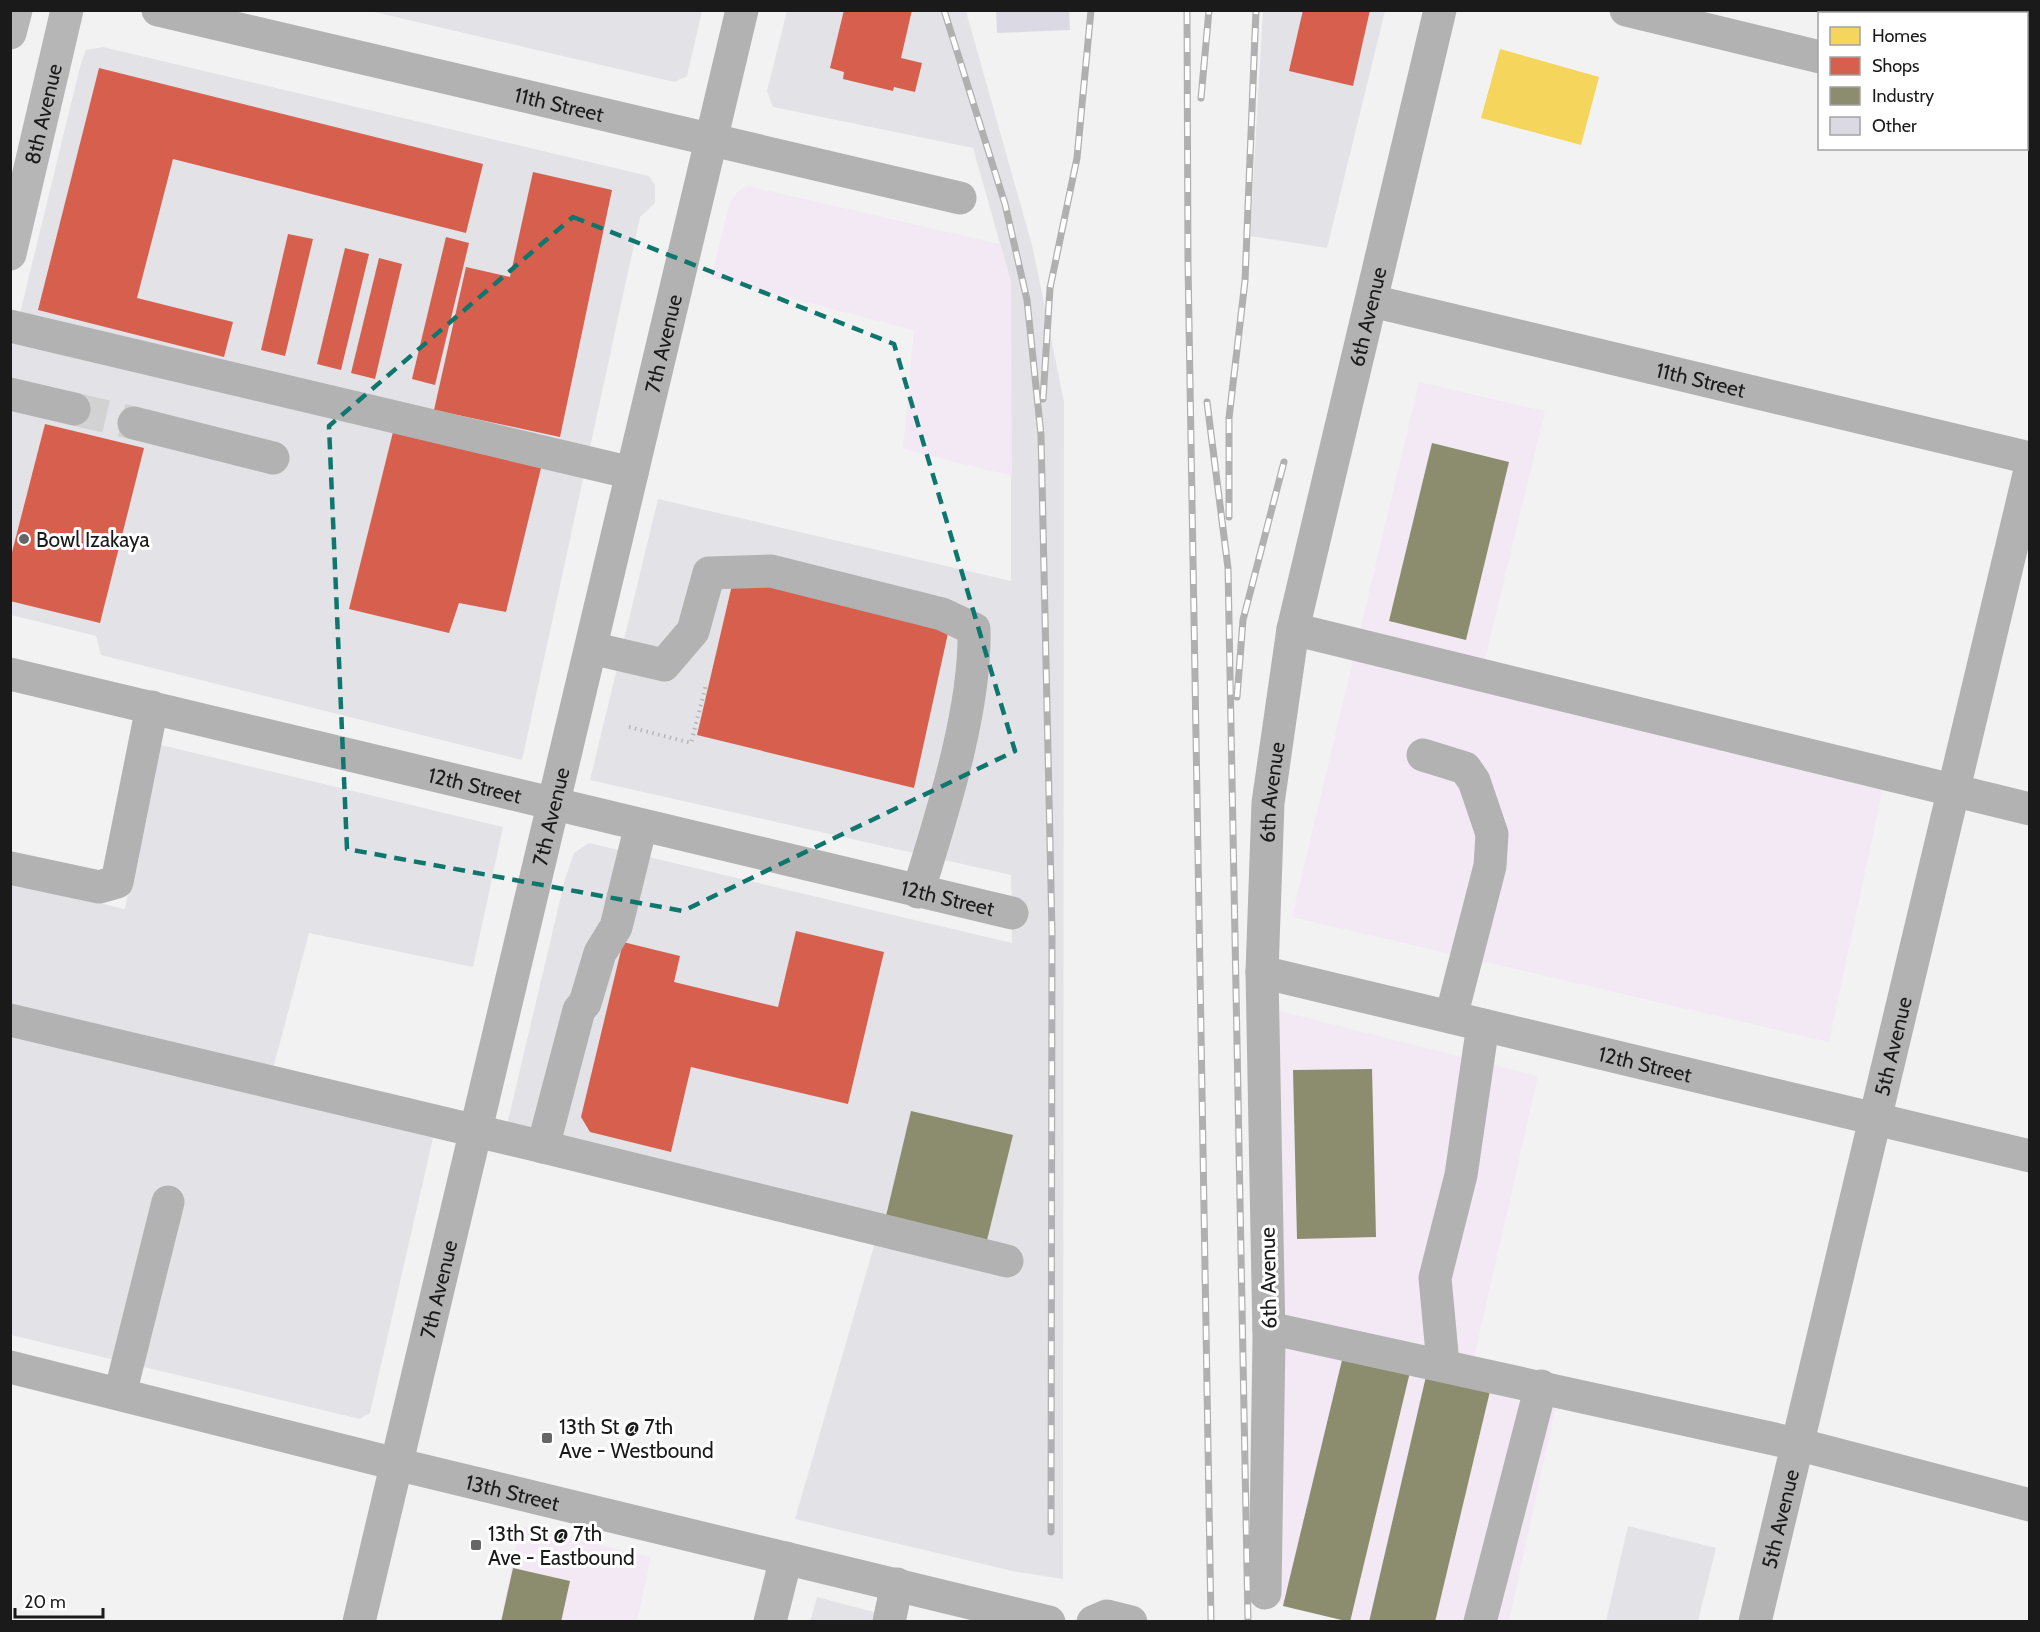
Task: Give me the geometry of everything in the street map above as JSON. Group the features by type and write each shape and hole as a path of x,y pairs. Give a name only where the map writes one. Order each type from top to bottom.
{"main road":[{"path":"10,33 16,10"},
{"name":"8th Avenue","path":"10,254 68,10"}],"street":[{"name":"11th Street","path":"158,10 960,198"},
{"name":"7th Avenue","path":"359,1622 742,10"},
{"name":"6th Avenue","path":"1265,1593 1269,1328 1262,972 1268,803 1293,629 1440,10"},
{"path":"1626,10 1818,57"},
{"name":"11th Street","path":"1372,301 2030,458"},
{"path":"10,326 632,473"},
{"path":"10,394 74,409"},
{"path":"134,423 273,458"},
{"name":"5th Avenue","path":"1755,1622 2030,470"},
{"path":"591,648 664,665 693,631 709,573 727,572 771,571 942,614 974,628 975,657 962,725 944,807 918,892"},
{"path":"1293,629 2030,809"},
{"name":"12th Street","path":"10,674 1012,913"},
{"path":"10,868 99,887 117,882 152,707"},
{"path":"1423,755 1465,768 1474,781 1492,834 1490,866 1451,1017"},
{"path":"543,1147 579,1010 585,1003 600,953 616,927 641,825"},
{"name":"12th Street","path":"1262,972 2030,1156"},
{"path":"10,1020 543,1147 1007,1262"},
{"path":"1443,1364 1436,1278 1461,1175 1483,1025"},
{"path":"120,1394 168,1202"},
{"path":"1269,1328 1443,1364 1797,1444 2030,1505"},
{"name":"13th Street","path":"10,1367 396,1464 897,1584 1010,1617 1049,1622"},
{"path":"1480,1622 1541,1386"},
{"path":"770,1622 786,1558"},
{"path":"889,1622 897,1584"},
{"path":"1093,1622 1107,1616 1131,1622"}],"path":[{"path":"629,727 691,743 706,685"}],"highlighted area":[{"path":"573,217 894,344 1015,751 683,911 347,849 329,426"}],"shaded area":[{"path":"370,11 702,11 687,76 674,82"},
{"path":"787,11 966,11 1033,249 1064,402 1063,1579 1012,1571 795,1519 876,1239 502,1146 565,879 574,853 589,843 1012,943 1011,875 590,780 658,499 1011,581 1011,282 973,148 773,107 767,91"},
{"path":"1263,11 1385,11 1327,248 1250,236"},
{"path":"103,47 649,176 655,185 655,203 640,217 522,760 101,655 96,636 11,615 11,350 81,63 86,50"},
{"path":"748,186 1000,244 1011,282 1012,476 903,449 914,330 711,278 729,205 737,192"},
{"path":"1419,382 1545,411 1478,688 1884,783 1829,1042 1292,917"},
{"path":"157,744 503,827 473,967 309,933 266,1095 433,1138 370,1413 360,1419 11,1335 11,882 125,909"},
{"path":"1272,1009 1538,1076 1474,1358 1562,1379 1509,1621 1355,1621 1276,1602"},
{"path":"520,1526 651,1557 637,1621 500,1622"},
{"path":"1628,1526 1716,1548 1698,1621 1606,1621"},
{"path":"817,1597 908,1621 810,1622"}],"building: Homes":[{"path":"1500,49 1599,77 1581,145 1481,118"}],"building: Shops":[{"path":"844,10 912,10 901,58 922,63 915,92 894,87 893,91 843,79 844,72 830,68"},
{"path":"1303,10 1370,10 1353,86 1289,71"},
{"path":"99,68 483,164 466,233 173,159 137,298 233,322 224,357 38,310"},
{"path":"533,172 612,190 560,437 434,410 466,267 510,277"},
{"path":"288,234 313,239 285,356 261,350"},
{"path":"446,237 469,243 435,385 412,379"},
{"path":"345,248 369,254 341,370 317,364"},
{"path":"379,258 402,264 375,379 351,373"},
{"path":"45,424 144,448 100,623 10,601 10,560"},
{"path":"393,432 541,468 506,612 459,603 449,633 349,609"},
{"path":"735,572 950,624 914,788 697,735"},
{"path":"796,931 884,952 848,1104 691,1067 671,1152 590,1132 581,1117 623,942 680,956 674,982 778,1007"}],"building: Industry":[{"path":"1432,443 1509,462 1466,640 1389,621"},
{"path":"1372,1069 1376,1237 1297,1239 1293,1070"},
{"path":"911,1111 1013,1135 987,1240 886,1216"},
{"path":"1343,1356 1410,1372 1350,1622 1283,1606"},
{"path":"1427,1372 1491,1387 1435,1622 1369,1622"},
{"path":"513,1568 570,1581 561,1622 501,1622"}],"building: Other":[{"path":"996,10 1069,10 1070,30 997,33"}],"tunnel":[{"path":"74,409 134,423"}],"railway":[{"path":"944,10 1005,204 1027,300 1041,435 1052,933 1051,1532"},
{"path":"1043,399 1050,288 1077,158 1091,10"},
{"path":"1187,10 1188,264 1211,1622"},
{"path":"1201,98 1209,10"},
{"path":"1229,517 1229,418 1245,281 1256,10"},
{"path":"1207,402 1228,568 1248,1622"},
{"path":"1237,697 1243,620 1284,462"}],"place":[{"name":"Bowl Izakaya","path":"24,539"},
{"name":"13th St @ 7th Ave - Westbound","path":"547,1438"},
{"name":"13th St @ 7th Ave - Eastbound","path":"476,1545"}]}
